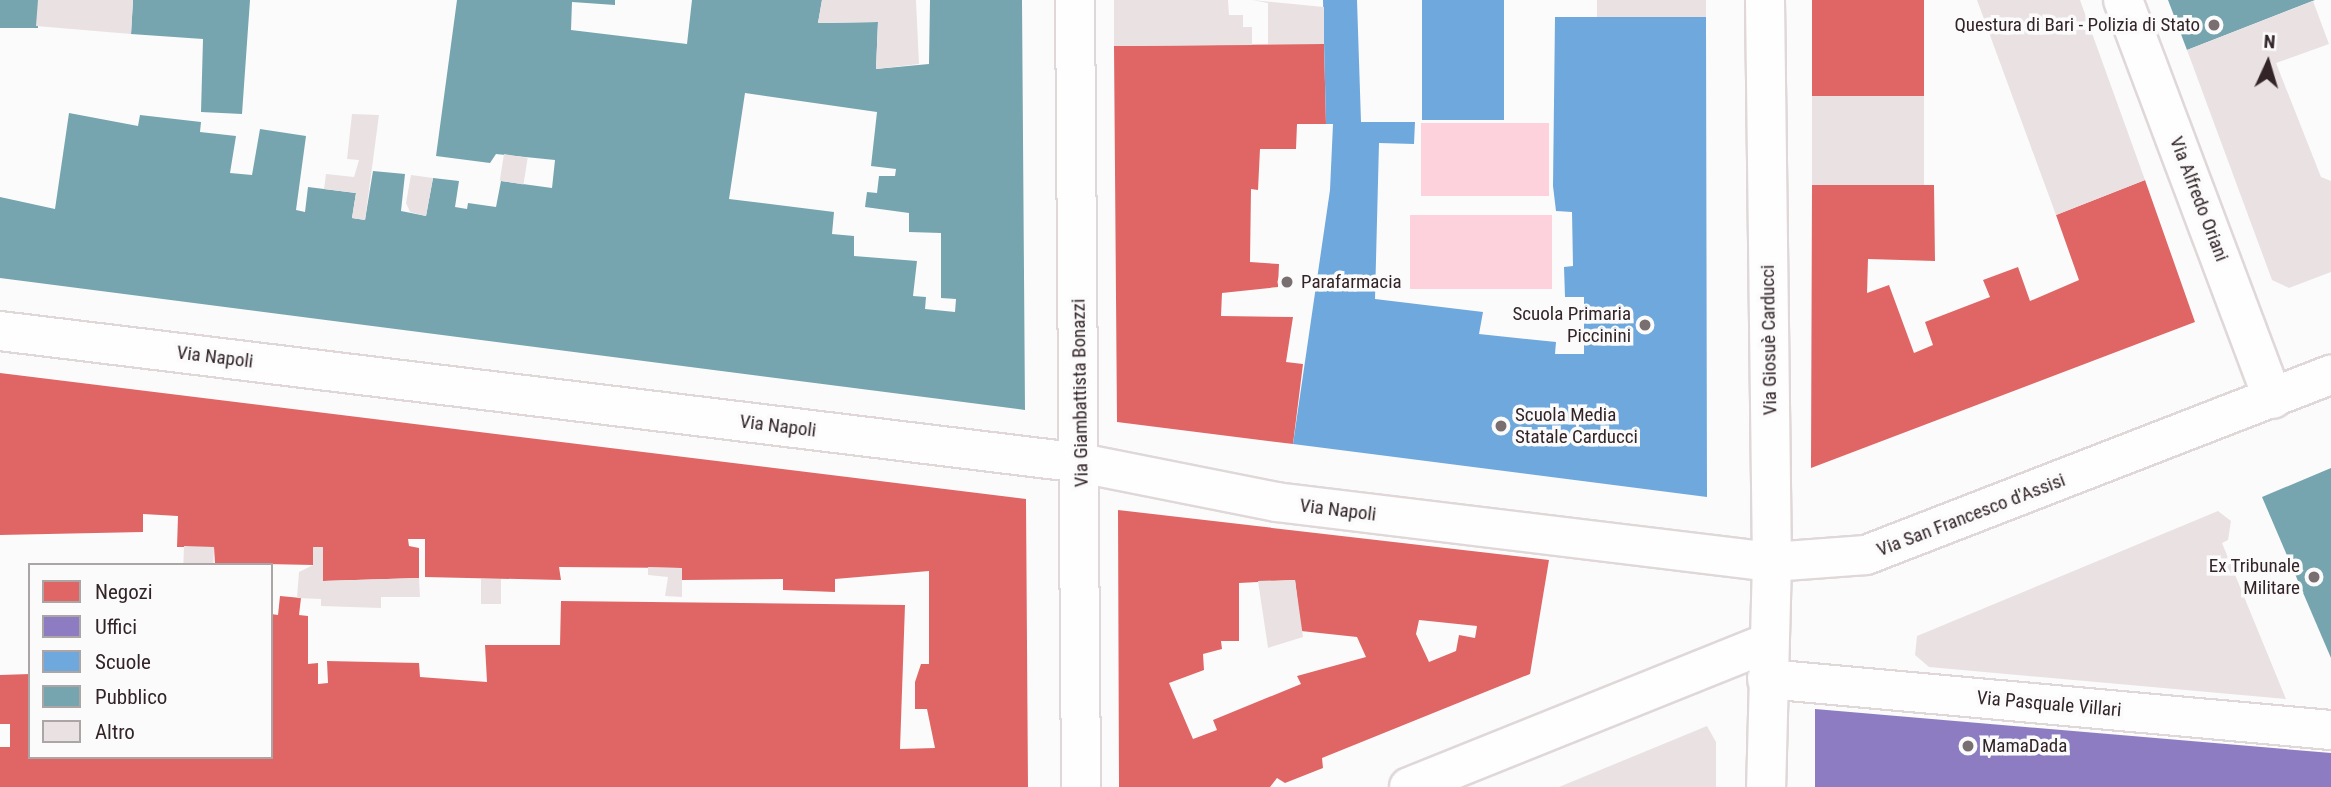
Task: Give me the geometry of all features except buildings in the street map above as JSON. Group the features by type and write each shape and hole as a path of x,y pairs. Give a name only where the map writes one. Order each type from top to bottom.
{"street":[{"name":"Via Giambattista Bonazzi","path":"1075,0 1081,463 1081,787"},
{"name":"Via Giosuè Carducci","path":"1765,0 1772,562 1766,787"},
{"name":"Via Alfredo Oriani","path":"2123,0 2273,399"},
{"name":"Via Napoli","path":"0,331 1081,463 1276,502 1553,536"},
{"name":"Via San Francesco d'Assisi","path":"1553,536 1772,562 1866,555 2331,375"},
{"name":"Via Pasquale Villari","path":"1768,661 2331,730"},
{"path":"1409,787 1768,661"}],"shaded area":[{"path":"1421,123 1549,123 1549,196 1421,196"},
{"path":"1410,215 1552,215 1552,289 1410,289"}],"place":[{"name":"Questura di Bari - Polizia di Stato","path":"2214,25"},
{"name":"Parafarmacia","path":"1287,282"},
{"name":"Scuola Primaria Piccinini","path":"1645,325"},
{"name":"Scuola Media Statale Carducci","path":"1501,426"},
{"name":"Ex Tribunale Militare","path":"2314,577"},
{"name":"MamaDada","path":"1968,746"}]}
